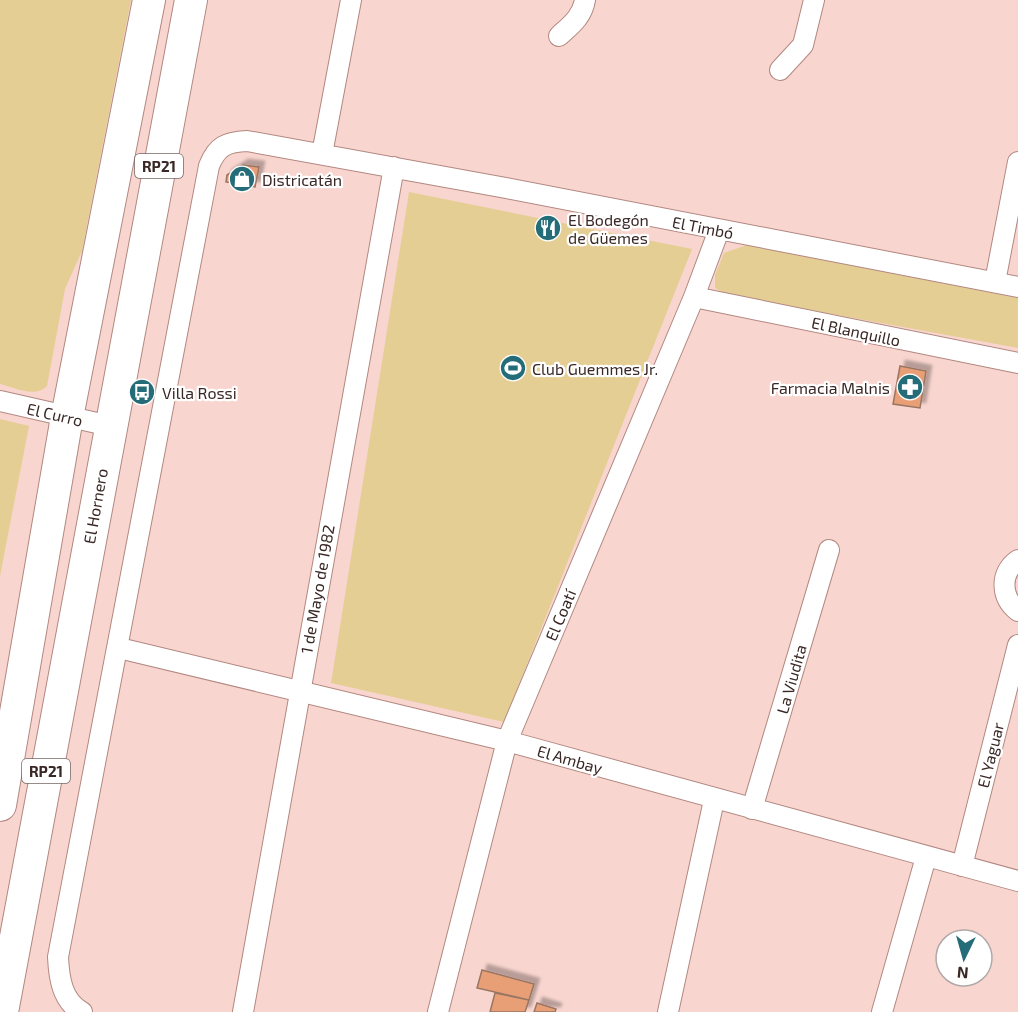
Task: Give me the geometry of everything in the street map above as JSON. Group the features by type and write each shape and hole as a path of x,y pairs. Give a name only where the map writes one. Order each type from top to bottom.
{"main road":[{"name":"RP21","path":"0,805 67,417 149,0"},
{"name":"El Hornero","path":"2,1012 191,0"}],"street":[{"path":"322,154 351,0"},
{"path":"559,36 574,23 583,10 585,0"},
{"path":"780,70 803,45 814,0"},
{"name":"El Timbó","path":"119,648 209,166 220,146 230,142 247,141 322,154 1018,287"},
{"path":"995,282 1018,162"},
{"name":"1 de Mayo de 1982","path":"243,1012 394,167"},
{"name":"El Coatí","path":"438,1012 507,741 694,297 719,230"},
{"name":"El Blanquillo","path":"694,297 1018,363"},
{"name":"El Curro","path":"0,401 110,426"},
{"name":"La Viudita","path":"752,809 829,550"},
{"path":"1018,560 1007,572 1004,582 1009,602 1018,611"},
{"name":"El Yaguar","path":"962,866 1018,645"},
{"path":"82,1012 74,1008 61,986 58,957 119,648"},
{"name":"El Ambay","path":"119,648 507,741 714,800 1018,881"},
{"path":"668,1012 714,800"},
{"path":"882,1012 926,857"}],"shaded area":[{"path":"0,0 131,0 82,251 65,289 47,386 42,390 31,392 0,384"},
{"name":"Club Guemmes Jr.","path":"409,192 692,249 504,722 331,683"},
{"path":"747,245 1018,298 1018,348 728,295 715,288 715,275 724,253"},
{"path":"0,419 29,426 0,576"}],"building":[{"name":"Districatán","path":"243,165 259,167 255,187 226,182 227,175"},
{"name":"Farmacia Malnis","path":"900,366 926,371 920,408 893,404"},
{"path":"482,970 534,984 529,1000 477,988"},
{"path":"495,993 529,1000 525,1012 490,1012"},
{"path":"537,1003 556,1009 555,1012 534,1012"}],"place":[{"name":"Districatán","path":"242,179"},
{"name":"El Bodegón de Güemes","path":"548,228"},
{"name":"Club Guemmes Jr.","path":"513,368"},
{"name":"Farmacia Malnis","path":"910,387"},
{"name":"Villa Rossi","path":"142,392"}]}
